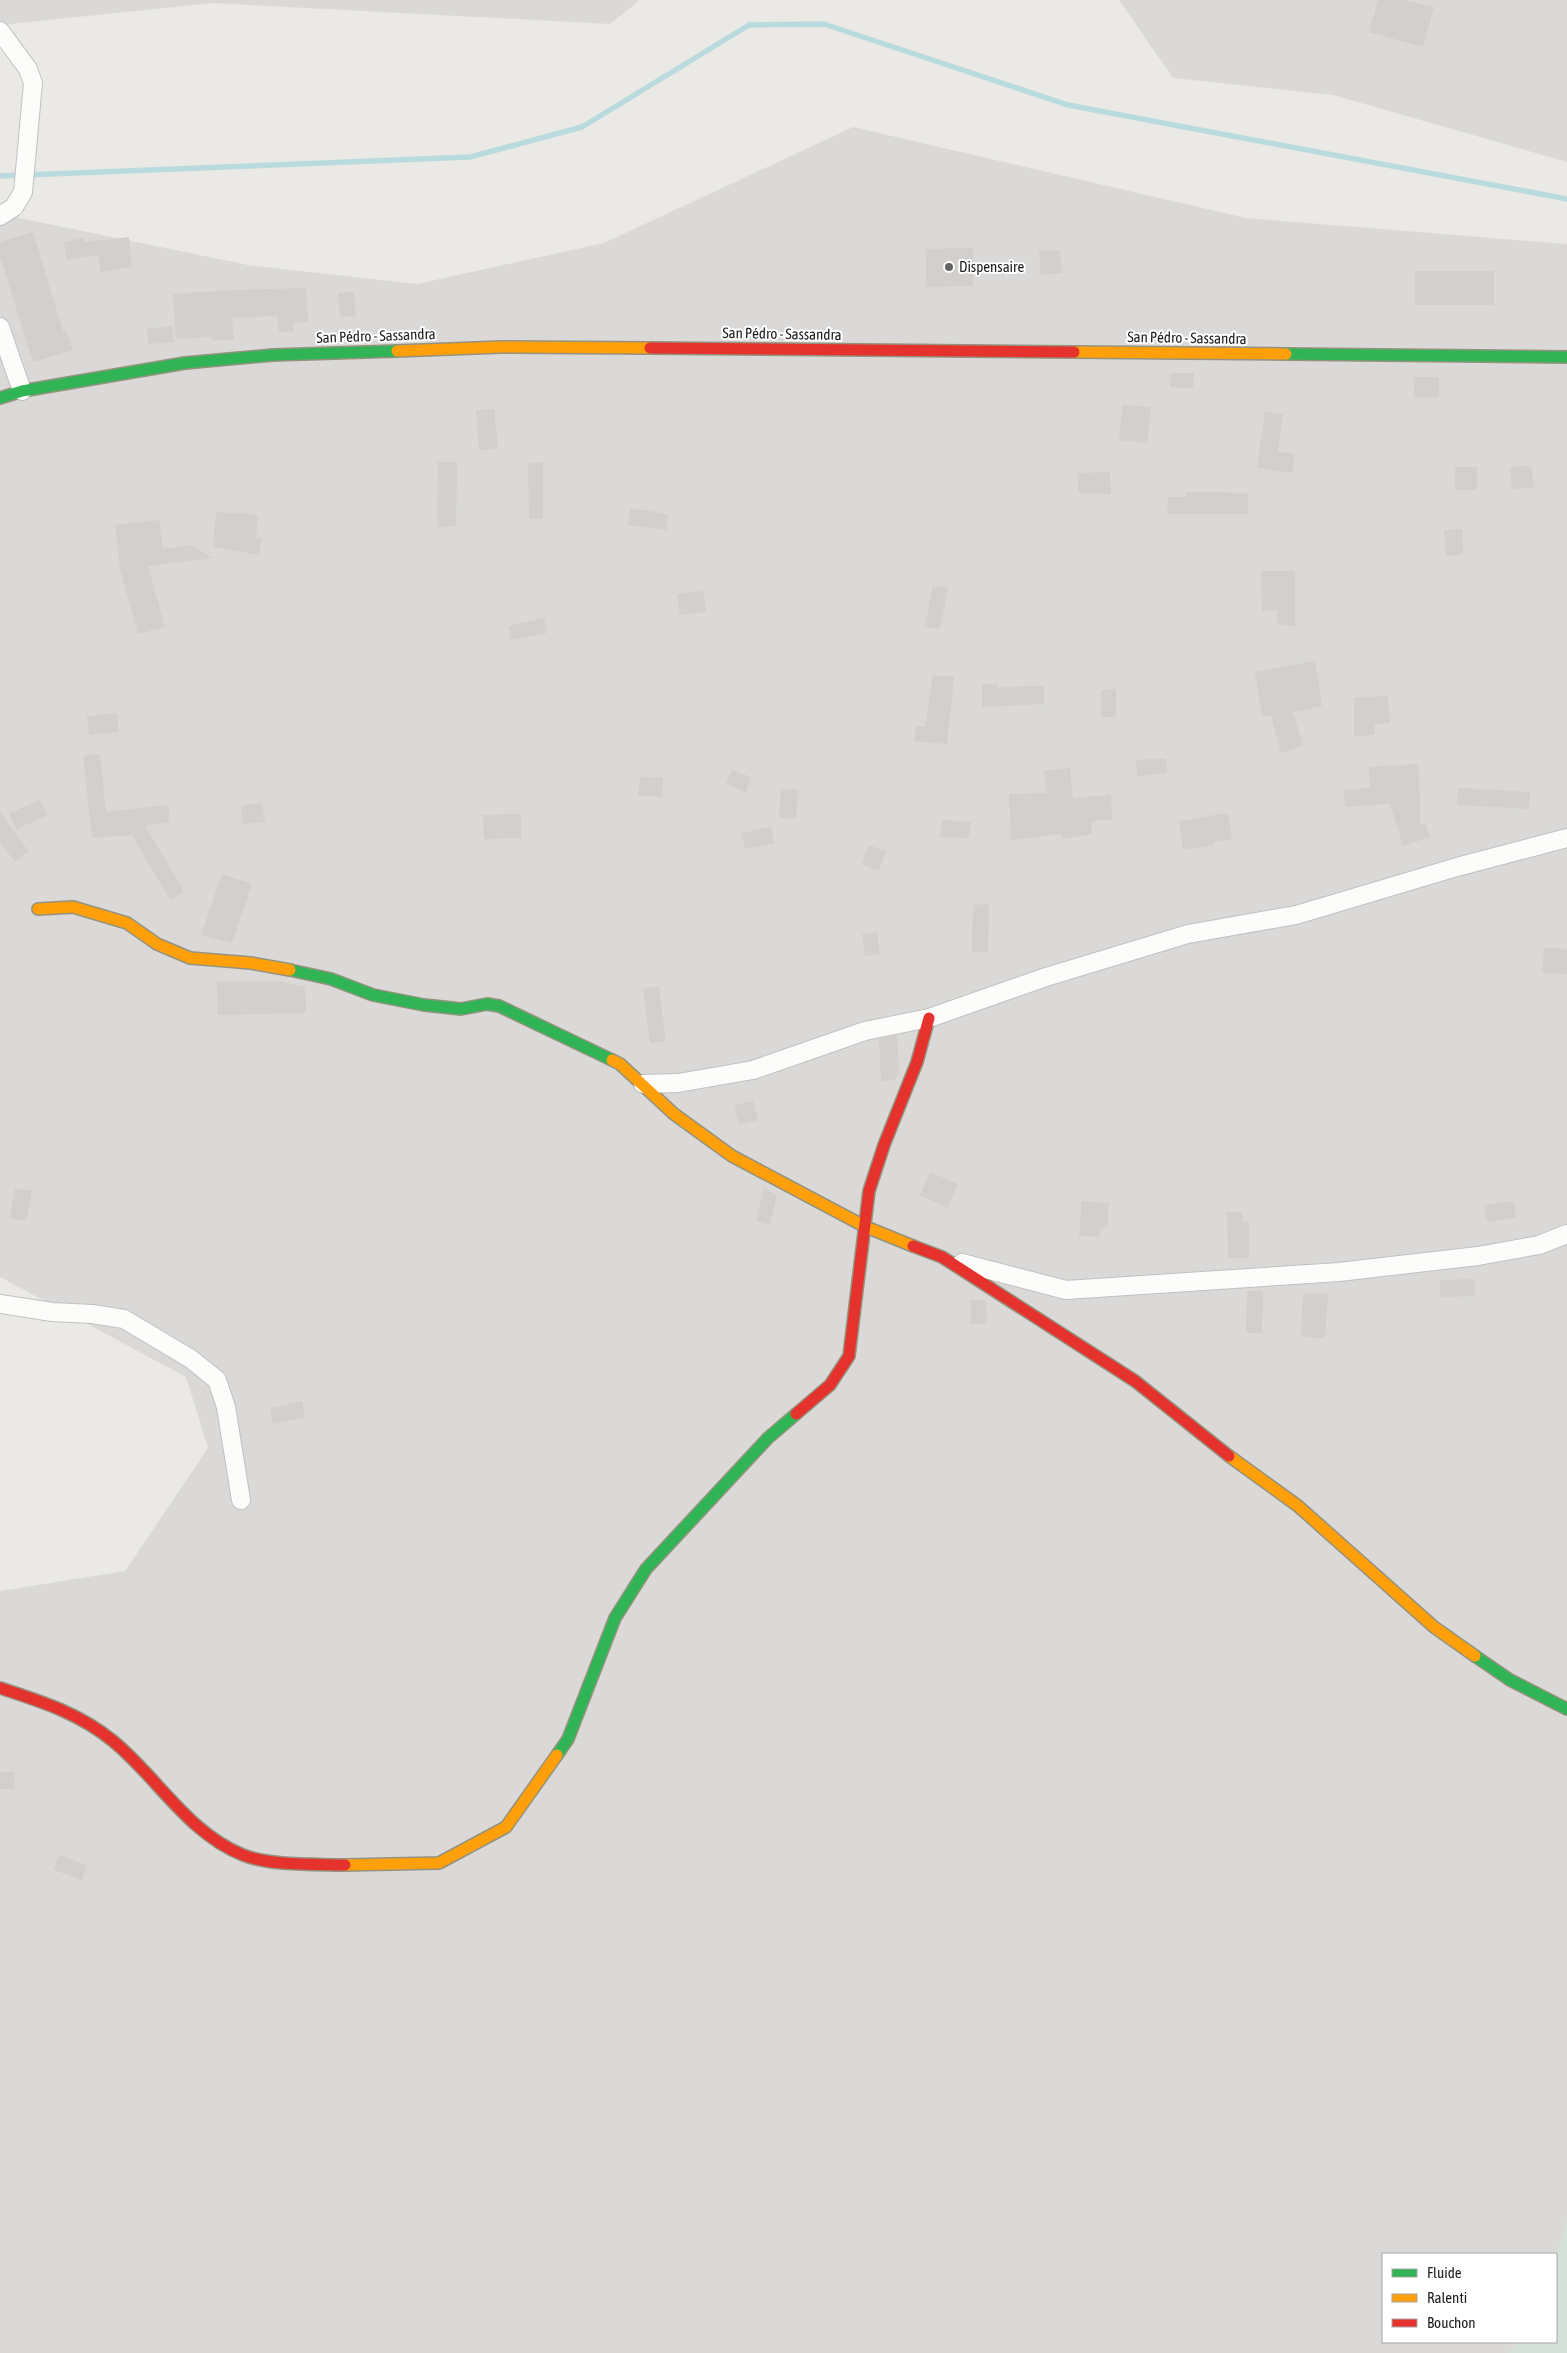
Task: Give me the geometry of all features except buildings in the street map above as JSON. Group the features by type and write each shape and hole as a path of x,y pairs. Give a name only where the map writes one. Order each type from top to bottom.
{"street":[{"path":"0,31 28,69 33,82 23,192 14,207 0,216"},
{"path":"0,327 22,391"},
{"name":"San Pédro - Sassandra","path":"0,398 22,391 185,363 293,354 501,347 1567,357"},
{"path":"644,1084 678,1083 753,1070 865,1032 929,1018 1046,977 1188,934 1296,915 1457,867 1567,838"},
{"path":"38,909 73,907 127,923 156,944 190,958 251,963 303,972 331,979 373,994 424,1006 461,1009 486,1004 499,1006 620,1064 644,1084 674,1114 732,1156 866,1227 942,1257 1003,1275 1066,1290 1339,1272 1478,1256 1539,1245 1567,1234"},
{"path":"0,1688 49,1704 79,1717 113,1741 195,1824 221,1845 245,1856 289,1863 354,1865 439,1863 506,1827 568,1739 615,1618 646,1569 768,1438 830,1385 849,1356 869,1192 884,1145 917,1062 929,1018"},
{"path":"942,1257 1135,1381 1240,1465 1298,1506 1434,1627 1510,1680 1567,1708"},
{"path":"0,1304 52,1312 92,1314 124,1319 190,1359 217,1380 226,1407 241,1500"}],"shaded area":[{"path":"0,0 640,0 610,24 213,3 0,25"},
{"path":"1119,0 1567,0 1567,162 1333,95 1173,78"},
{"path":"853,127 1246,218 1567,244 1567,2353 0,2353 0,1591 125,1571 208,1448 186,1377 0,1277 0,214 248,265 417,284 604,243"},
{"path":"1567,2221 1567,2353 1509,2353 1517,2343 1557,2343 1556,2253"}],"waterway":[{"path":"0,176 470,157 582,127 749,25 824,24 1068,105 1567,199"}],"traffic: fast":[{"path":"0,398 22,391 185,363 273,355 397,351"},
{"path":"1286,354 1567,357"},
{"path":"290,970 331,979 373,995 424,1005 461,1009 487,1004 499,1006 612,1060"},
{"path":"557,1755 568,1739 615,1618 646,1569 768,1438 796,1414"},
{"path":"1475,1656 1510,1680 1567,1709"}],"traffic: slow":[{"path":"397,351 501,347 650,348"},
{"path":"1074,352 1286,354"},
{"path":"38,909 73,907 127,923 157,944 190,958 251,963 290,970"},
{"path":"612,1060 620,1064 674,1114 732,1156 866,1227 913,1246"},
{"path":"1229,1456 1298,1506 1434,1627 1475,1656"},
{"path":"345,1865 439,1863 506,1827 557,1755"}],"traffic: jam":[{"path":"650,348 1074,352"},
{"path":"796,1414 830,1385 849,1356 869,1191 884,1145 917,1062 929,1018"},
{"path":"913,1246 942,1257 1135,1381 1229,1456"},
{"path":"0,1688 73,1715 100,1731 129,1755 189,1819 223,1845 243,1855 266,1861 293,1864 345,1865"}],"place":[{"name":"Dispensaire","path":"949,267"}]}
